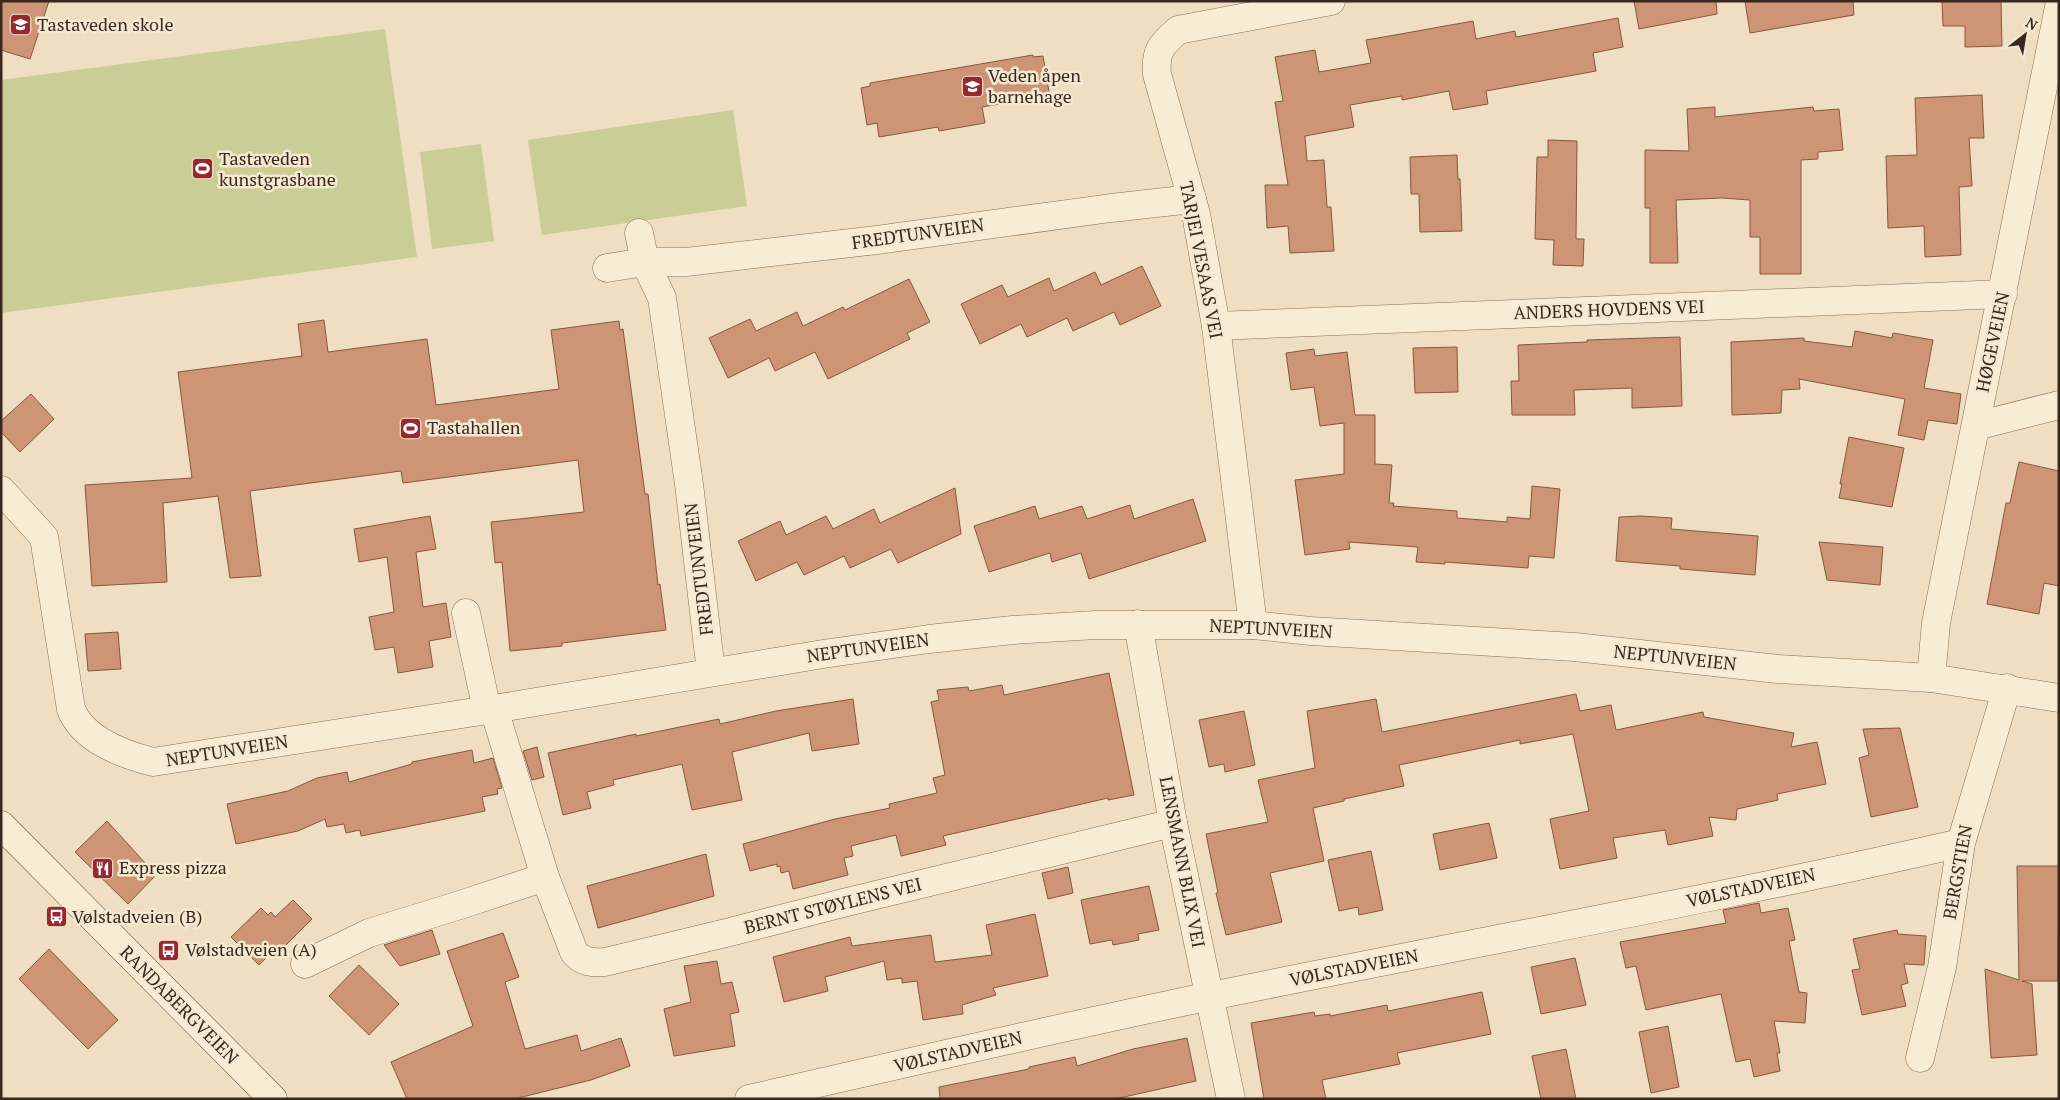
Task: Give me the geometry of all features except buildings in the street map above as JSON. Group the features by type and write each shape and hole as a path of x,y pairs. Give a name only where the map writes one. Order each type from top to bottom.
{"street":[{"name":"TARJEI VESAAS VEI","path":"1254,626 1216,326 1196,214 1157,74 1155,58 1161,47 1178,30 1290,5 1332,1"},
{"name":"HØGEVEIEN","path":"1931,678 1936,623 2059,7"},
{"name":"FREDTUNVEIEN","path":"607,268 645,262 686,262 829,246 1192,199"},
{"name":"FREDTUNVEIEN","path":"640,233 645,262 662,298 689,484 711,672"},
{"name":"ANDERS HOVDENS VEI","path":"1216,326 2003,294"},
{"path":"1976,426 2059,405"},
{"name":"NEPTUNVEIEN","path":"1,490 44,537 71,709 76,720 84,730 127,755 153,762 928,639 1013,630 1138,624 1254,626 1575,647 1778,669 1931,678 2006,688 2059,698"},
{"path":"466,613 491,709"},
{"name":"LENSMANN BLIX VEI","path":"1138,624 1173,823 1232,1099"},
{"name":"BERGSTIEN","path":"1920,1058 1942,967 1961,843 2006,688"},
{"name":"BERNT STØYLENS VEI","path":"491,709 545,876 574,952 579,958 586,961 605,962 1173,823"},
{"name":"RANDABERGVEIEN","path":"1,825 273,1099"},
{"name":"VØLSTADVEIEN","path":"748,1099 1209,996 1644,910 1961,843"},
{"path":"306,964 369,933 545,876"}],"green space":[{"name":"Tastaveden kunstgrasbane","path":"385,29 417,257 1,313 1,80"},
{"path":"733,110 747,206 542,235 528,140"},
{"path":"481,144 494,241 432,249 420,152"}],"place":[{"name":"Tastaveden skole","path":"21,25"},
{"name":"Veden åpen barnehage","path":"972,86"},
{"name":"Tastaveden kunstgrasbane","path":"203,169"},
{"name":"Tastahallen","path":"411,428"},
{"name":"Express pizza","path":"103,868"},
{"name":"Vølstadveien (B)","path":"56,917"},
{"name":"Vølstadveien (A)","path":"169,950"}]}
